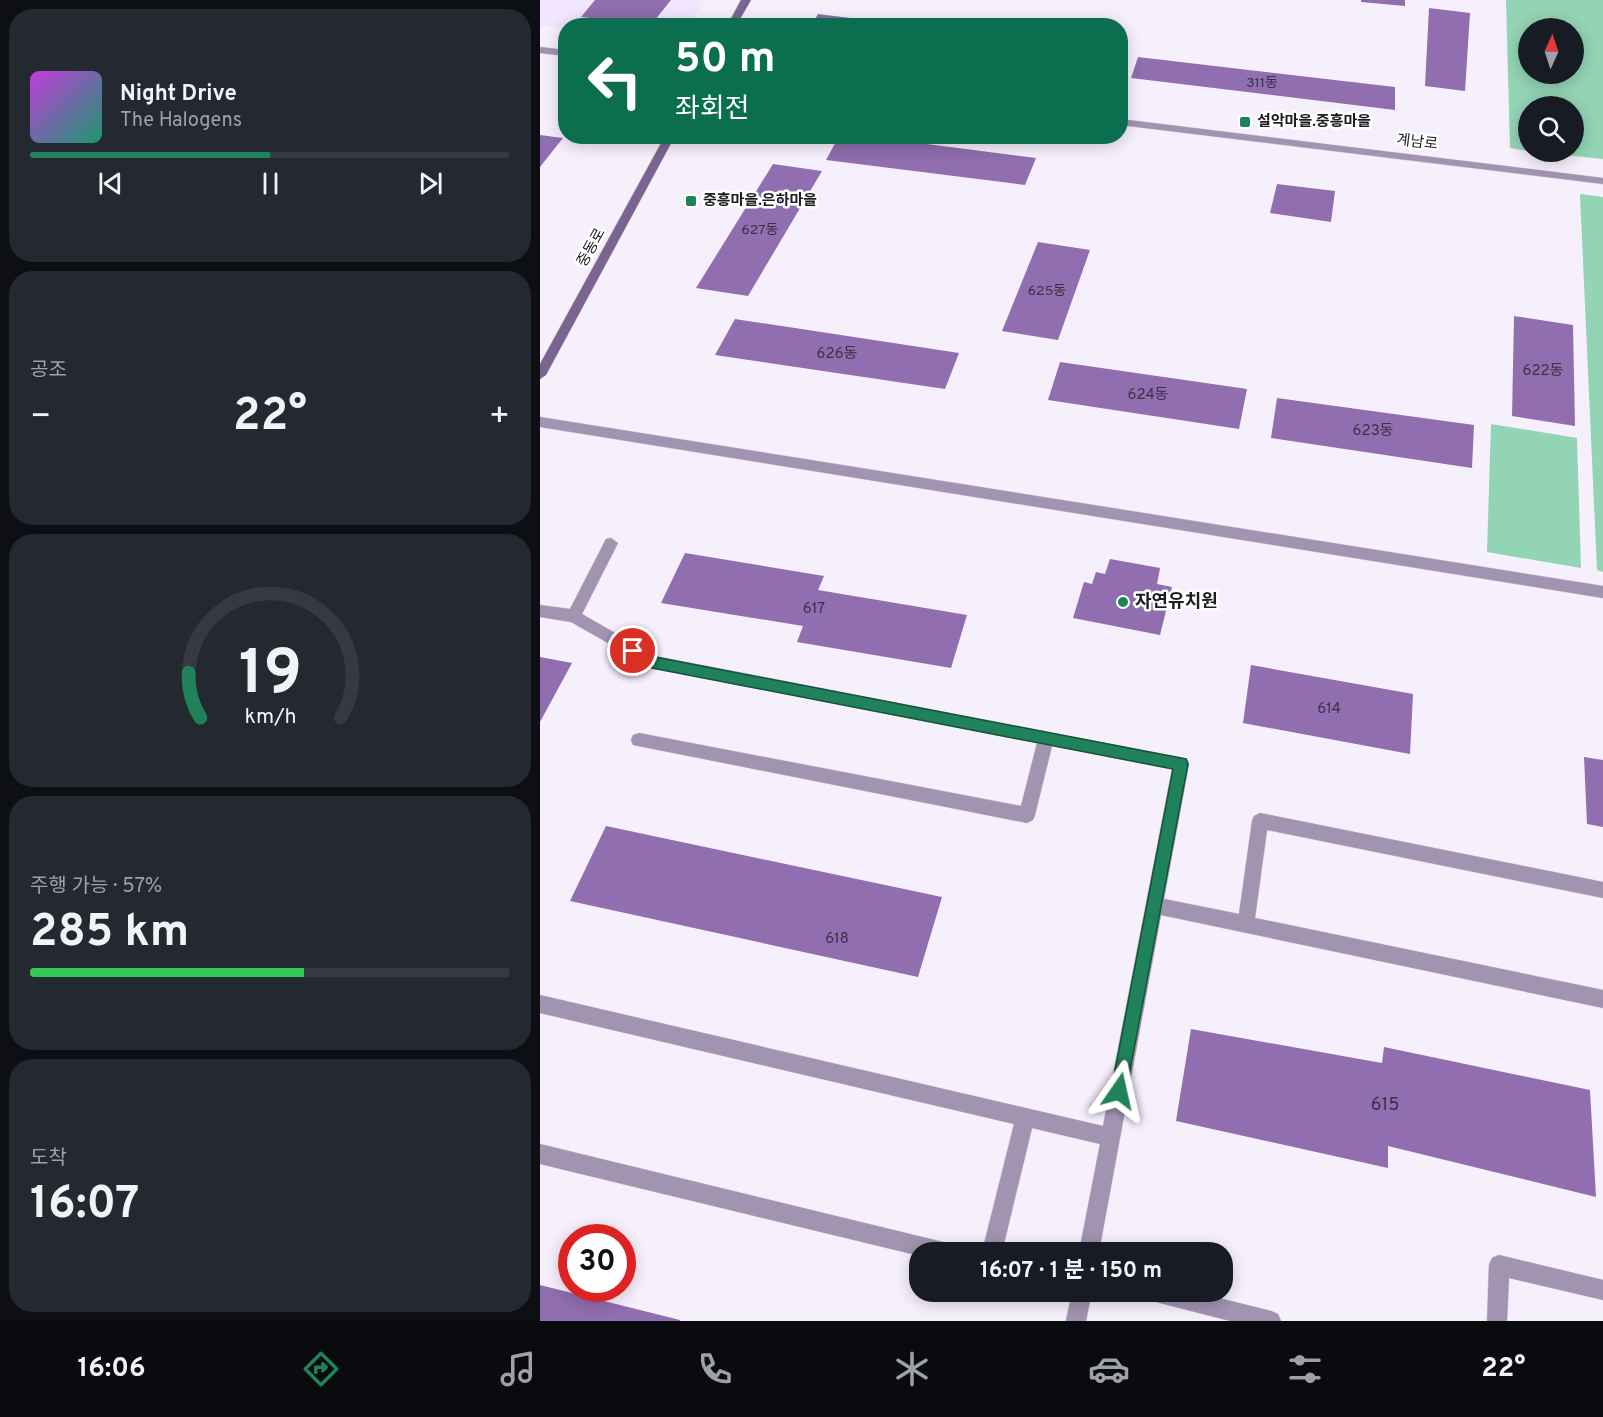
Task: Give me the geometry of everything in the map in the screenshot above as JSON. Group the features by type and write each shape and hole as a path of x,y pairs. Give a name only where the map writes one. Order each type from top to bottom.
{"street":[{"path":"736,18 746,0"},
{"path":"540,50 558,52"},
{"name":"계남로","path":"1128,123 1603,181"},
{"name":"중동로","path":"540,375 666,144"},
{"path":"540,422 1603,592"},
{"path":"574,616 611,543"},
{"path":"540,611 574,616 652,662 1181,764 1091,1242"},
{"path":"639,740 1027,815 1046,738"},
{"path":"1246,924 1260,821 1603,890"},
{"path":"1154,905 1603,999"},
{"path":"540,1004 1111,1137"},
{"path":"994,1242 1025,1117"},
{"path":"540,1154 909,1244"},
{"path":"1497,1321 1499,1265 1603,1290"},
{"path":"1076,1321 1080,1302"},
{"path":"1196,1302 1271,1321"}],"shaded area":[{"path":"540,0 704,0 693,18 558,18 558,28 540,26"}],"green space":[{"path":"1506,0 1603,0 1603,159 1584,157 1584,96 1518,96 1518,149 1510,148"},
{"path":"1580,194 1603,197 1603,572 1597,570"},
{"path":"1491,424 1577,438 1581,568 1487,552"}],"building":[{"path":"595,0 671,0 657,18 581,17"},
{"path":"1361,0 1405,0 1405,6 1361,2"},
{"path":"1429,8 1470,13 1465,91 1425,86"},
{"path":"818,14 850,18 816,18"},
{"path":"1138,57 1395,87 1395,110 1131,78"},
{"path":"540,135 558,137 558,144 540,167"},
{"path":"835,144 927,144 1036,158 1025,185 826,160"},
{"path":"773,164 822,171 748,296 696,288"},
{"path":"1277,184 1335,191 1331,222 1270,213"},
{"path":"1038,242 1090,250 1058,340 1002,331"},
{"path":"1514,316 1573,325 1575,426 1512,416"},
{"path":"735,319 959,353 945,389 715,355"},
{"path":"1060,362 1247,389 1239,429 1048,400"},
{"path":"1277,398 1474,425 1472,468 1271,438"},
{"path":"685,553 824,576 818,590 967,615 951,668 797,642 803,626 661,603"},
{"name":"자연유치원","path":"1110,559 1160,568 1157,584 1172,587 1160,635 1073,618 1084,582 1092,584 1096,572 1105,574"},
{"path":"540,657 572,663 540,722"},
{"path":"1251,665 1413,694 1410,754 1243,723"},
{"path":"1584,757 1603,760 1603,827 1587,824"},
{"path":"606,826 942,897 918,977 570,901"},
{"path":"1191,1029 1382,1063 1384,1047 1590,1090 1596,1197 1388,1146 1388,1168 1176,1121"},
{"path":"540,1285 558,1290 558,1302 608,1302 680,1320 680,1321 540,1321"}],"place":[{"name":"설악마을.중흥마을","path":"1245,122"},
{"name":"중흥마을.은하마을","path":"691,201"},
{"name":"자연유치원","path":"1123,602"}],"route":[{"path":"633,651 652,662 1181,764 1119,1091"}]}
